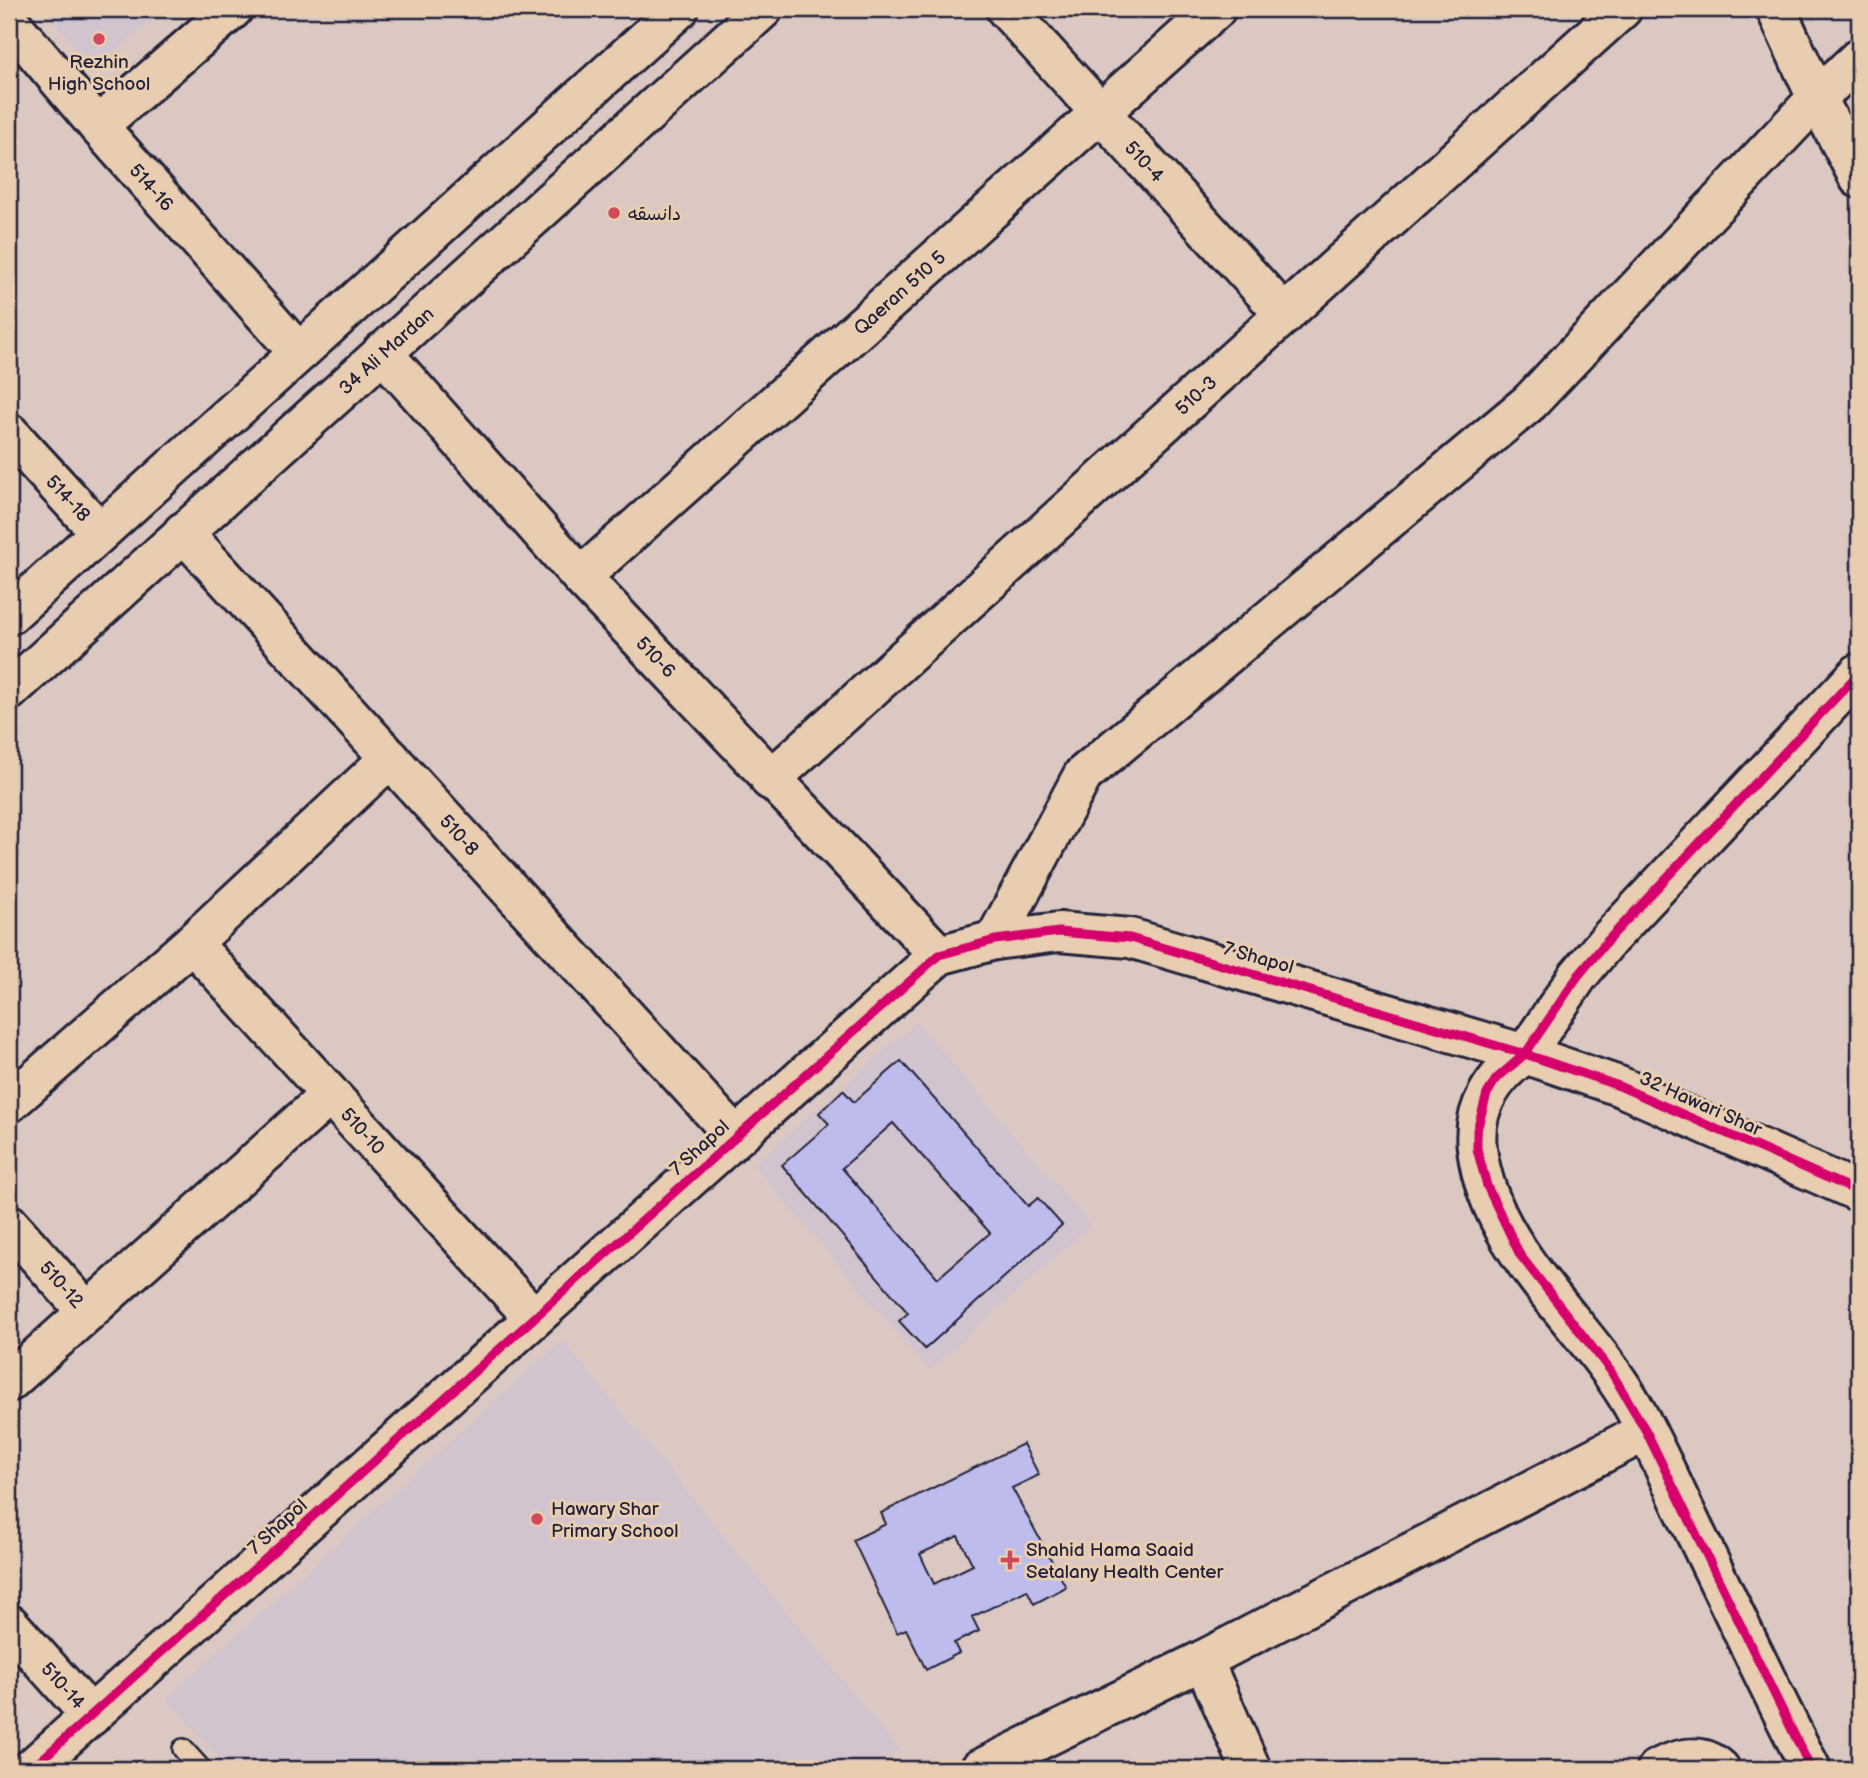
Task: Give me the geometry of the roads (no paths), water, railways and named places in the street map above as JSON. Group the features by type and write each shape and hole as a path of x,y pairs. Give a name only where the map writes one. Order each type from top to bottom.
{"street":[{"path":"98,126 233,9"},
{"path":"9,615 679,9"},
{"name":"34 Ali Mardan","path":"9,691 763,9"},
{"name":"510-4","path":"1006,9 1285,315"},
{"name":"Qaeran 510 5","path":"581,577 1216,9"},
{"name":"510-3","path":"770,780 1622,9"},
{"path":"1776,9 1817,98 1859,178"},
{"name":"514-16","path":"9,20 98,126 298,352"},
{"path":"995,940 1083,775 1530,402 1817,98 1859,58"},
{"path":"592,87 629,128"},
{"name":"510-6","path":"382,352 581,577 770,780 939,955"},
{"name":"514-18","path":"9,433 100,532"},
{"name":"510-8","path":"183,532 736,1137"},
{"path":"1811,1769 1646,1431 1610,1370 1520,1255 1487,1186 1477,1149 1480,1112 1496,1079 1525,1054 1578,976 1608,940 1859,673"},
{"path":"9,1103 191,943 390,758"},
{"name":"7 Shapol","path":"32,1769 939,955 995,940 1059,932 1130,938 1525,1054"},
{"name":"510-10","path":"191,943 534,1318"},
{"name":"32 Hawari Shar","path":"1525,1054 1619,1086 1859,1192"},
{"path":"9,1382 330,1095"},
{"name":"510-12","path":"9,1224 87,1312"},
{"path":"980,1769 1203,1660 1646,1431"},
{"name":"510-14","path":"9,1625 91,1716"},
{"path":"1203,1660 1251,1769"},
{"path":"1657,1769 1678,1759 1696,1758 1720,1769"}],"lane":[{"path":"183,1749 201,1769"}],"place":[{"name":"Rezhin High School","path":"99,39"},
{"name":"دانسقه","path":"614,213"},
{"name":"Hawary Shar Primary School","path":"537,1519"},
{"name":"Shahid Hama Saaid Setalany Health Center","path":"1010,1560"}]}
